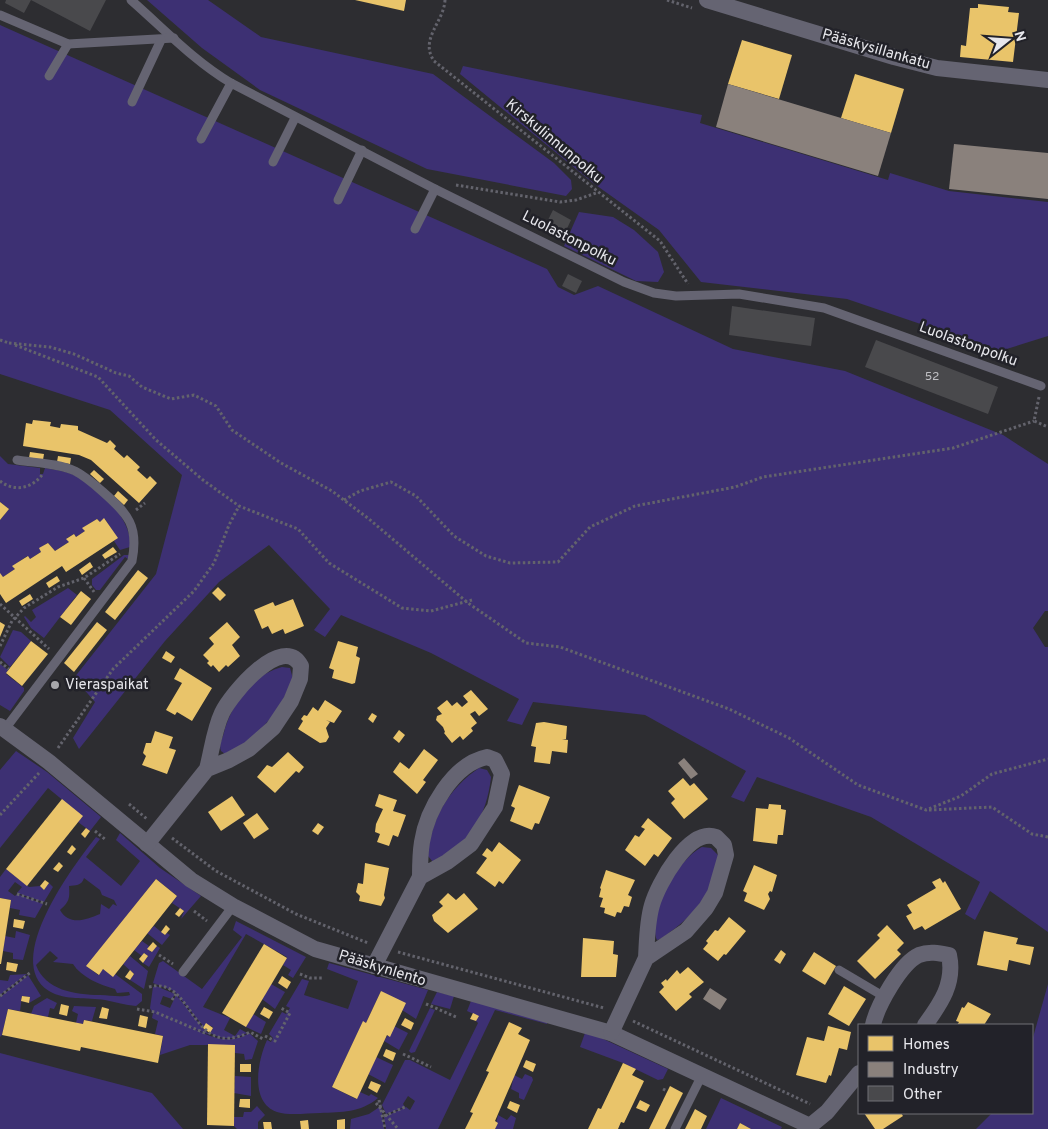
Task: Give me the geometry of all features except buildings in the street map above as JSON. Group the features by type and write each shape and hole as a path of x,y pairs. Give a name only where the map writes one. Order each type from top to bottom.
{"street":[{"name":"Pääskysillankatu","path":"707,0 894,58 937,68 1048,80"},
{"path":"147,844 207,769 222,713 236,692 255,672 277,657 287,655 296,659 301,666 300,678 291,701 273,728 249,749 207,769"},
{"name":"Pääskynlento","path":"2,728 53,755 147,844 191,880 233,906 315,948 611,1033 810,1126 827,1112"},
{"path":"374,966 420,877 422,840 441,795 457,776 473,762 487,757 495,760 500,767 502,782 495,808 484,827 471,844 447,862 420,877"},
{"path":"611,1033 646,958 650,914 659,888 687,847 704,836 716,837 724,845 726,856 715,893 706,908 686,931 646,958"},
{"path":"873,1024 883,996 892,982 918,955 936,952 949,956 952,968 950,983 939,1006 926,1024"},
{"path":"827,1112 858,1074"}],"lane":[{"name":"Luolastonpolku","path":"132,0 211,71 231,83 295,118 362,150 435,189 624,282 654,293 695,295 739,294 824,308 1041,386"},
{"path":"0,16 68,44 174,38"},
{"path":"132,102 161,40"},
{"path":"50,76 68,44"},
{"path":"201,139 231,83"},
{"path":"273,162 295,118"},
{"path":"338,200 362,150"},
{"path":"415,229 435,189"},
{"path":"2,728 59,658 132,562 134,552 134,533 130,520 122,508 84,476 61,467 17,460"},
{"path":"184,972 233,906"},
{"path":"838,970 883,996"},
{"path":"675,1129 702,1075"}],"path":[{"name":"Kirskulinnunpolku","path":"445,0 439,22 429,40 430,55 434,61 446,72 496,108 597,193 660,241 695,295"},
{"path":"435,189 458,184 560,202 576,200 597,193"},
{"path":"0,340 98,377 156,440 203,480 239,506 298,529 329,563 402,608 431,611 468,603 472,600"},
{"path":"9,343 50,347 74,354 116,373 129,376 142,387 171,399 194,396 216,406 232,430 280,463 332,490 468,603 526,643 560,647 729,709 789,738 858,785 926,810 992,807 1032,834 1048,837"},
{"path":"1034,421 1041,386"},
{"path":"344,500 360,491 391,482 416,496 454,536 486,556 510,563 558,562 590,527 635,506 735,487 763,476 953,448 1034,421 1048,427"},
{"path":"0,481 11,488 23,488 31,485 42,474"},
{"path":"0,814 53,755 113,669 194,591 214,563 239,506"},
{"path":"0,646 15,618 24,608 58,587 84,578 123,552 134,552"},
{"path":"0,604 59,658"},
{"path":"0,662 9,669"},
{"path":"53,755 65,755"},
{"path":"926,810 961,796 992,774 1048,759"},
{"path":"128,803 216,871 296,914 382,948 595,1003 827,1112"},
{"path":"95,832 106,840"},
{"path":"17,894 47,904"},
{"path":"0,996 31,972"},
{"path":"300,974 310,978 323,978"},
{"path":"149,987 160,986 176,994 193,1012 203,1029 212,1035"},
{"path":"172,1000 176,994"},
{"path":"426,1004 456,1017"},
{"path":"137,1009 155,1012 212,1035 229,1039 250,1032 275,1041 290,1013 281,1008"},
{"path":"403,1054 431,1067"},
{"path":"663,1089 668,1091"},
{"path":"378,1102 384,1116 385,1129"},
{"path":"384,1116 406,1107"},
{"path":"384,1116 398,1129"}],"shaded area":[{"path":"147,0 208,0 261,37 433,74 554,163 571,180 572,189 566,196 427,169 260,90 202,48"},
{"path":"0,25 547,269 558,287 574,295 598,286 733,349 845,371 1003,435 1048,464 1048,611 1045,611 1033,628 1045,647 1048,647 1048,932 990,891 975,920 965,914 980,882 871,817 757,777 744,802 731,797 746,771 645,715 533,702 522,725 507,721 519,699 431,653 341,615 325,637 314,630 330,609 269,545 219,582 165,641 79,749 73,738 95,702 74,678 156,574 182,475 110,410 0,374"},
{"path":"463,66 702,115 700,123 888,180 890,173 949,191 1048,202 1048,336 1000,351 847,299 701,282 659,230 593,183 460,74"},
{"path":"579,212 613,217 634,230 658,252 664,272 658,282 636,281 564,246"},
{"path":"0,456 8,464 40,468 40,474 43,474 45,468 68,473 95,488 113,505 120,515 126,526 130,547 120,550 114,541 117,538 105,519 100,522 97,519 83,528 85,531 76,537 74,534 67,538 69,542 55,551 48,543 40,548 41,552 30,559 27,556 13,566 15,569 3,577 0,574 0,520 9,509 0,502"},
{"path":"124,555 130,555 128,559 125,557 100,590 96,590 92,585 92,579"},
{"path":"68,588 77,595 44,638 31,628 24,617 31,622 36,617 32,610"},
{"path":"13,630 21,632 31,641 10,667 0,657"},
{"path":"0,664 8,670 6,674 24,688 24,691 10,711 0,705"},
{"path":"282,667 290,668 293,679 278,710 252,739 225,754 221,751 220,744 226,725 237,703 252,684 271,671"},
{"path":"16,751 47,772 101,817 90,831 78,822 82,816 48,788 0,848 0,770"},
{"path":"479,768 487,770 491,777 489,791 480,817 466,839 457,848 433,862 428,856 437,818 450,795 468,776"},
{"path":"120,833 160,868 201,896 181,919 184,911 172,903 177,896 156,879 87,966 98,975 103,969 115,974 142,994 142,1001 136,1006 105,1000 62,996 49,991 37,977 33,958 37,937 46,914 72,869 96,837 100,839 86,857 121,886 140,861 116,840","holes":["84,878 100,890 102,895 114,900 117,906 113,904 109,909 101,904 100,914 79,920 74,920 64,915 60,910 68,900 69,886 80,884","50,951 58,958 53,962 73,964 76,969 91,980 115,989 117,993 129,992 130,995 81,994 54,985 46,980 36,965"]},
{"path":"702,847 711,848 718,855 717,867 709,889 696,909 688,917 664,937 657,940 655,929 656,916 667,888 683,863"},
{"path":"6,869 29,887 40,886 44,890 49,883 53,887 44,902 17,893 22,887 15,882 8,891 15,896 17,894 43,904 35,918 19,915 20,910 10,908 11,900 0,898 0,877"},
{"path":"236,921 306,957 293,978 288,975 291,970 283,965 287,957 246,934 203,1007 230,1018 224,1030 235,1036 240,1029 247,1033 238,1037 224,1038 210,1033 213,1027 206,1024 204,1027 174,991 153,983 159,963 163,961 202,989 242,937 233,930"},
{"path":"154,926 165,935 167,933 170,935 162,945 147,933"},
{"path":"16,931 30,935 23,960 13,959 13,953 3,951 5,936 15,938"},
{"path":"142,941 149,946 148,949 151,952 157,946 160,948 149,967 143,963 148,956 144,953 142,956 134,950"},
{"path":"130,956 148,971 144,989 130,980 134,974 123,964"},
{"path":"329,963 428,990 416,1019 402,1010 381,991 366,1023 363,1022 332,1087 356,1099 360,1092 369,1096 371,1094 378,1098 364,1107 343,1112 293,1114 277,1112 268,1107 262,1099 259,1090 259,1069 264,1048 267,1040 271,1042 273,1038 269,1034 282,1012 286,1014 290,1008 286,1006 302,979 309,981 304,995 348,1009 358,981 327,969"},
{"path":"27,974 0,995 0,980 8,981 10,975"},
{"path":"28,975 41,996 29,1003 30,997 22,996 20,1011 8,1009 0,1037 0,997"},
{"path":"271,984 285,992 275,1009 262,999"},
{"path":"1048,984 1048,1129 976,1129 991,1114 1033,1114 1033,1037"},
{"path":"156,986 175,994 172,999 163,996 160,1004 170,1008 176,995 210,1035 152,1012 150,1008 153,987"},
{"path":"437,992 454,996 450,1009 431,1004"},
{"path":"47,998 57,1003 54,1009 50,1008 48,1017 31,1014 34,1006"},
{"path":"471,1001 547,1021 547,1024 495,1010 438,1129 386,1129 384,1117 406,1107 410,1110 415,1101 408,1096 403,1104 405,1107 386,1114 382,1105 405,1060 410,1060 450,1080 478,1023 476,1021 478,1016 467,1011"},
{"path":"74,1006 96,1007 92,1021 84,1020 83,1024 76,1023 78,1014 72,1011"},
{"path":"430,1008 435,1010 415,1052 411,1053 409,1051"},
{"path":"153,1013 177,1020 213,1037 237,1038 249,1033 258,1041 252,1059 245,1060 244,1054 235,1053 235,1045 190,1045 160,1055 163,1036 155,1034 158,1021 152,1018"},
{"path":"253,1014 266,1022 261,1034 246,1027"},
{"path":"394,1026 408,1033 399,1050 384,1041"},
{"path":"585,1033 599,1037 668,1069 663,1079 658,1080 623,1063 580,1047"},
{"path":"0,1053 152,1093 183,1129 0,1129"},
{"path":"376,1057 393,1065 385,1083 368,1074"},
{"path":"525,1074 532,1077 533,1080 524,1100 519,1098 519,1093 511,1089 514,1075 522,1079"},
{"path":"235,1076 251,1077 251,1096 234,1093"},
{"path":"721,1098 782,1127 781,1129 751,1129 740,1123 737,1129 706,1129"},
{"path":"257,1106 265,1115 258,1122 258,1129 237,1129 234,1126 234,1117 243,1117 244,1112 251,1112"},
{"path":"381,1106 384,1129 350,1129 351,1119 369,1114"},
{"path":"498,1115 507,1120 511,1115 516,1118 513,1129 495,1129"}],"place":[{"name":"Vieraspaikat","path":"55,685"}]}
